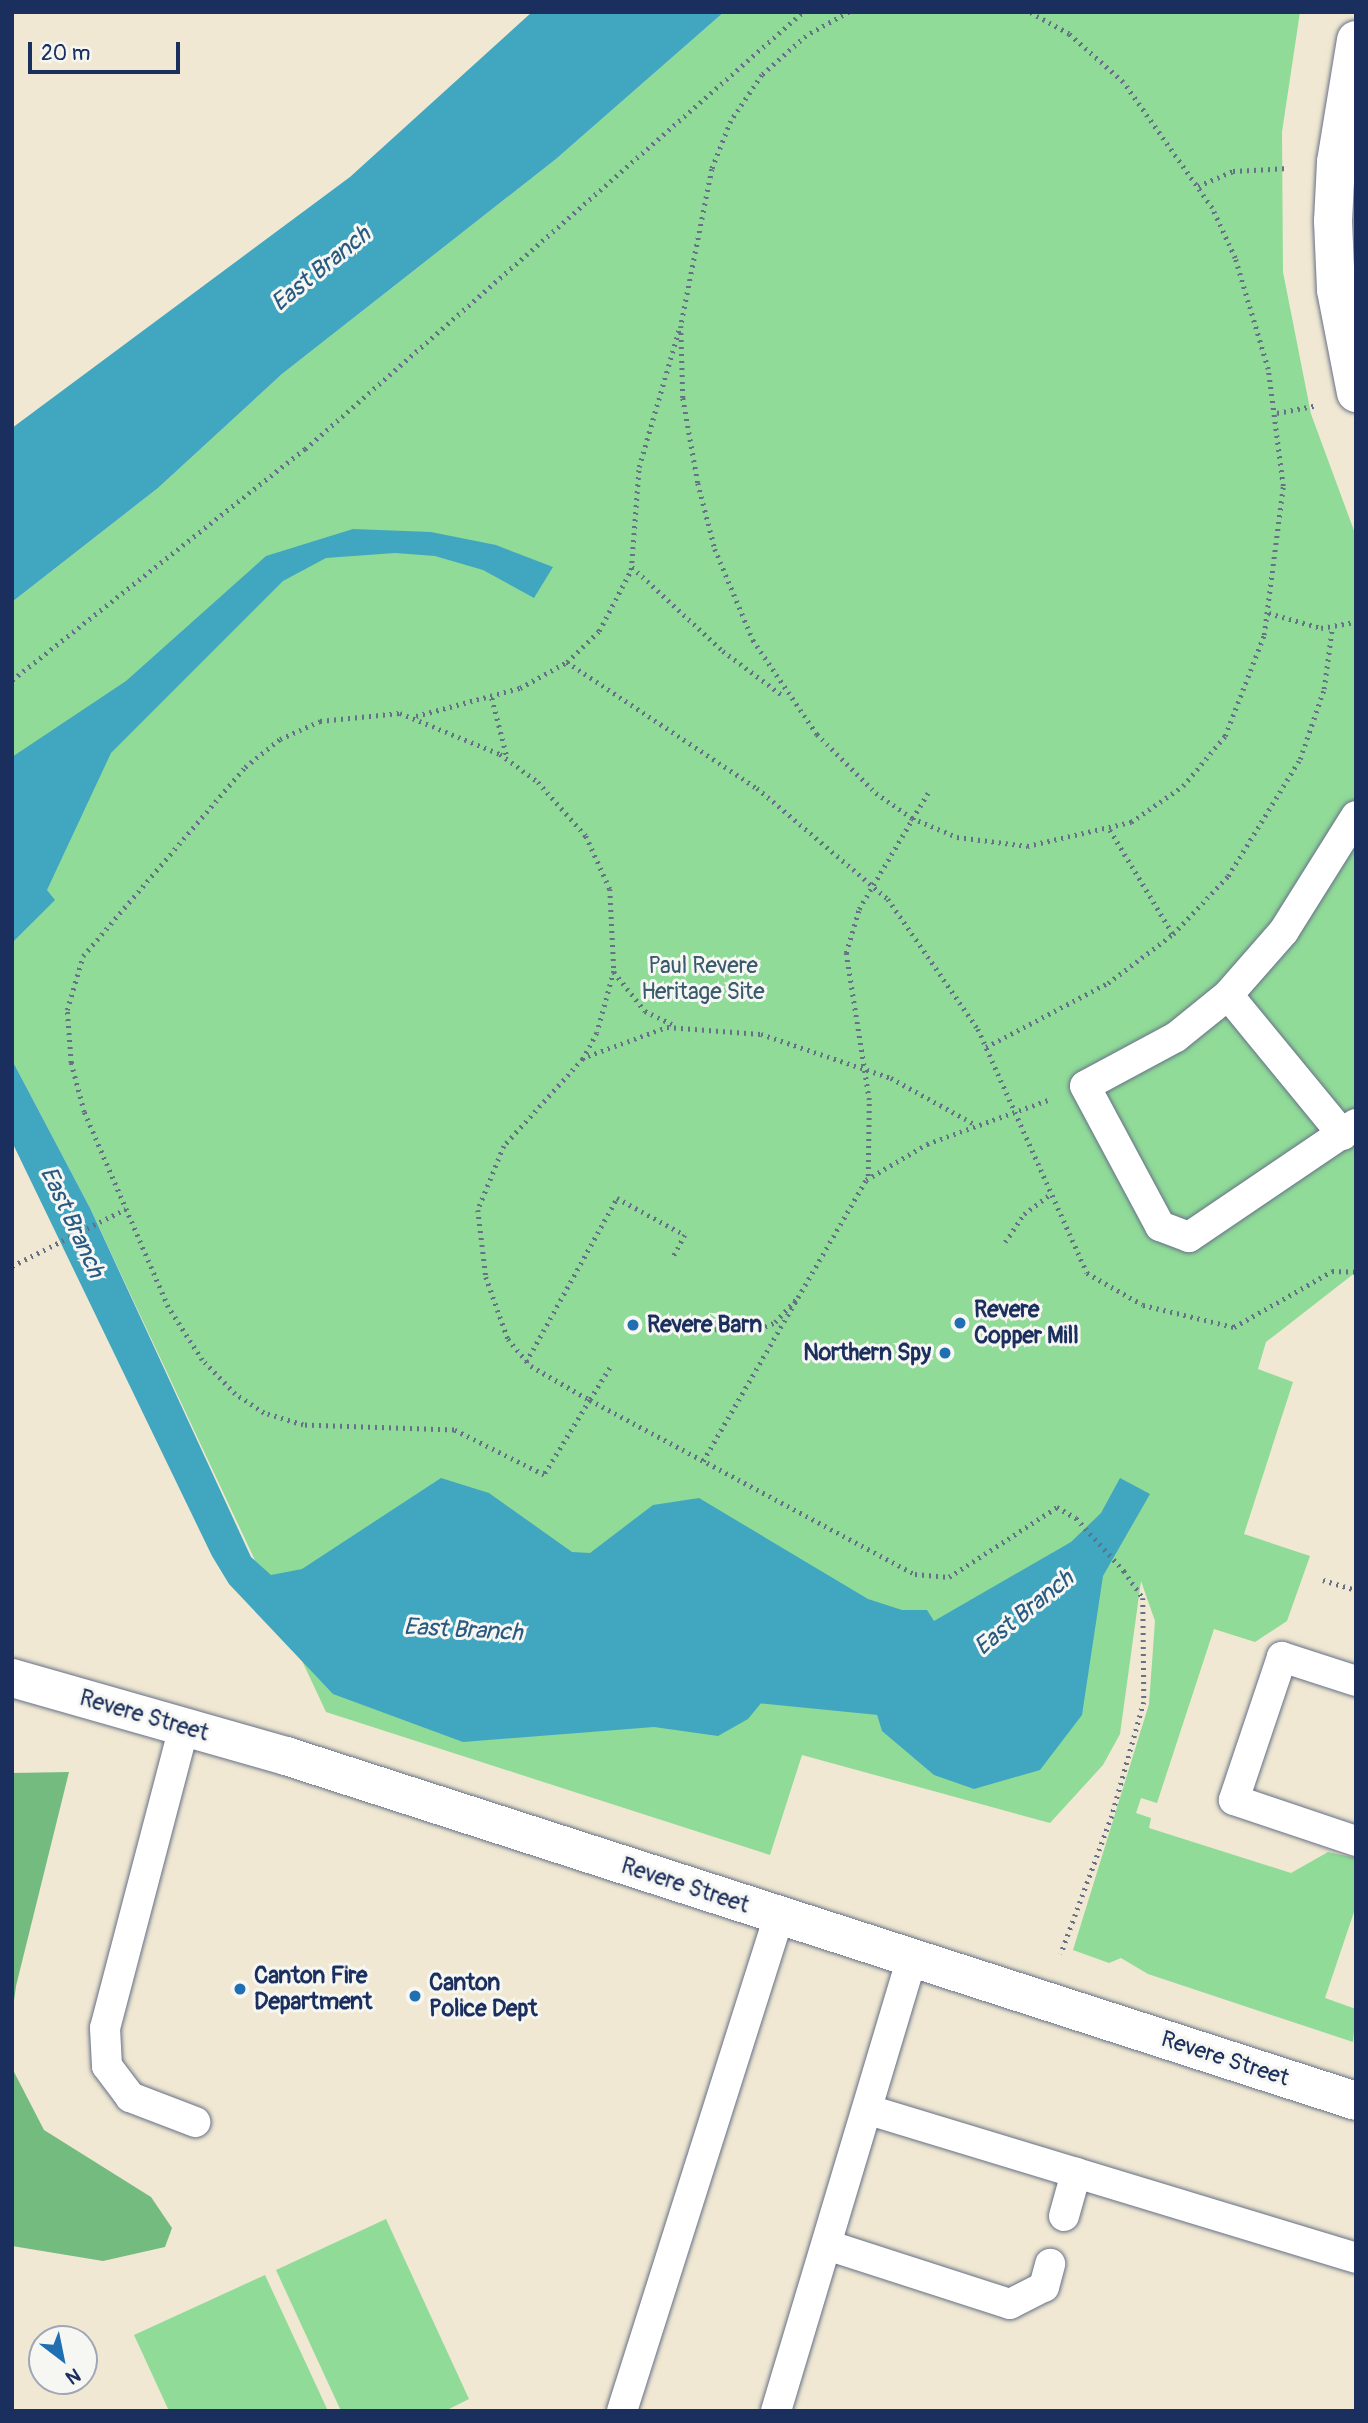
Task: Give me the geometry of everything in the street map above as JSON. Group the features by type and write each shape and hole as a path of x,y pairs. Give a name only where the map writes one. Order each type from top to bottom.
{"street":[{"path":"1356,40 1336,290 1356,393"},
{"name":"Revere Street","path":"12,1678 184,1727 1356,2101"}],"lane":[{"path":"1228,995 1349,1130 1189,1237 1160,1226 1085,1086 1176,1037 1228,995 1284,931 1353,828"},
{"path":"1356,1681 1282,1657 1234,1800 1356,1841"},
{"path":"184,1727 105,2028 107,2066 130,2097 195,2122"},
{"path":"622,2411 779,1916"},
{"path":"776,2411 869,2110 912,1959"},
{"path":"869,2110 1356,2258"},
{"path":"1063,2216 1076,2173"},
{"path":"827,2245 1010,2304 1044,2287 1050,2264"}],"path":[{"path":"12,680 305,449 803,12"},
{"path":"610,1368 544,1475 483,1439 440,1426 337,1429 264,1413 202,1360 168,1307 83,1112 71,1063 66,1010 83,956 259,753 320,721 412,716 492,698 567,662 598,631 632,567 639,467 681,326 696,226 731,121 772,64 849,12"},
{"path":"632,567 723,651 788,700 864,782 912,818 1003,845 1110,830 1169,798 1225,736 1249,686 1269,613 1283,506 1277,413 1238,265 1198,186 1164,132 1108,66 1029,12"},
{"path":"1198,186 1233,171 1288,168"},
{"path":"681,326 683,398 711,535 753,640 788,700"},
{"path":"1277,413 1315,405"},
{"path":"1269,613 1332,628 1356,622"},
{"path":"986,1047 1061,1012 1173,934 1228,876 1281,797 1318,712 1332,628"},
{"path":"567,662 757,788 874,883 957,993 1017,1111 1087,1273 1143,1305 1213,1326 1234,1327 1263,1316 1332,1271 1356,1272"},
{"path":"492,698 509,760"},
{"path":"412,716 509,760 562,804 595,851 614,908 614,971 597,1033 583,1059 504,1146 479,1202 479,1241 492,1300 526,1362 703,1461 934,1580 958,1571 1050,1509 1063,1508 1084,1526 1143,1598 1144,1702 1112,1816 1060,1954"},
{"path":"868,1177 864,1068 846,953 874,883 928,793"},
{"path":"1110,830 1173,934"},
{"path":"614,971 648,1014 678,1026 778,1037 864,1068 977,1125"},
{"path":"583,1059 628,1036 678,1026"},
{"path":"703,1461 868,1177 892,1161 977,1125 1085,1086"},
{"path":"1005,1242 1024,1214 1051,1194"},
{"path":"526,1362 617,1198 685,1235 674,1256"},
{"path":"12,1266 126,1209"},
{"path":"701,1328 752,1332 775,1322 803,1292"},
{"path":"1323,1580 1356,1590"}],"green space":[{"name":"Paul Revere Heritage Site","path":"724,12 1300,12 1282,132 1283,272 1311,414 1356,536 1356,1272 1266,1342 1258,1369 1293,1382 1244,1534 1310,1556 1287,1621 1255,1642 1214,1629 1157,1803 1141,1798 1136,1813 1151,1818 1149,1828 1291,1873 1328,1852 1356,1858 1356,1906 1325,1998 1356,2009 1353,2042 1148,1974 1121,1958 1109,1963 1073,1950 1149,1704 1155,1621 1141,1581 1120,1734 1103,1765 1050,1823 802,1755 770,1855 326,1712 90,1208 12,1060 12,943 54,900 12,842 12,602 158,488 282,374 556,159"},
{"path":"69,1772 16,1986 12,2016 12,1773"},
{"path":"12,2068 44,2130 151,2197 172,2228 165,2247 103,2261 12,2246"},
{"path":"386,2219 469,2399 445,2411 341,2411 276,2270"},
{"path":"265,2275 328,2411 169,2411 134,2335"}],"water":[{"path":"532,12 724,12 556,159 282,374 158,488 12,602 12,428 350,177"},
{"path":"353,529 431,532 496,545 553,567 534,598 483,570 435,556 395,553 326,558 283,581 111,753 47,890 55,900 12,943 12,757 126,681 266,556"},
{"path":"12,1060 90,1208 251,1557 271,1575 302,1569 441,1478 489,1493 572,1552 590,1553 653,1505 699,1498 868,1599 902,1610 927,1610 934,1621 1071,1542 1101,1513 1120,1478 1150,1494 1103,1576 1082,1715 1040,1770 974,1789 934,1775 882,1731 872,1698 851,1670 816,1664 781,1679 748,1719 718,1736 654,1727 463,1742 333,1694 229,1584 212,1556 12,1142"}],"waterway":[{"name":"East Branch","path":"689,1650 948,1676"}],"place":[{"name":"Revere Copper Mill","path":"960,1323"},
{"name":"Revere Barn","path":"633,1325"},
{"name":"Northern Spy","path":"945,1353"},
{"name":"Canton Fire Department","path":"240,1989"},
{"name":"Canton Police Dept","path":"415,1996"}]}
